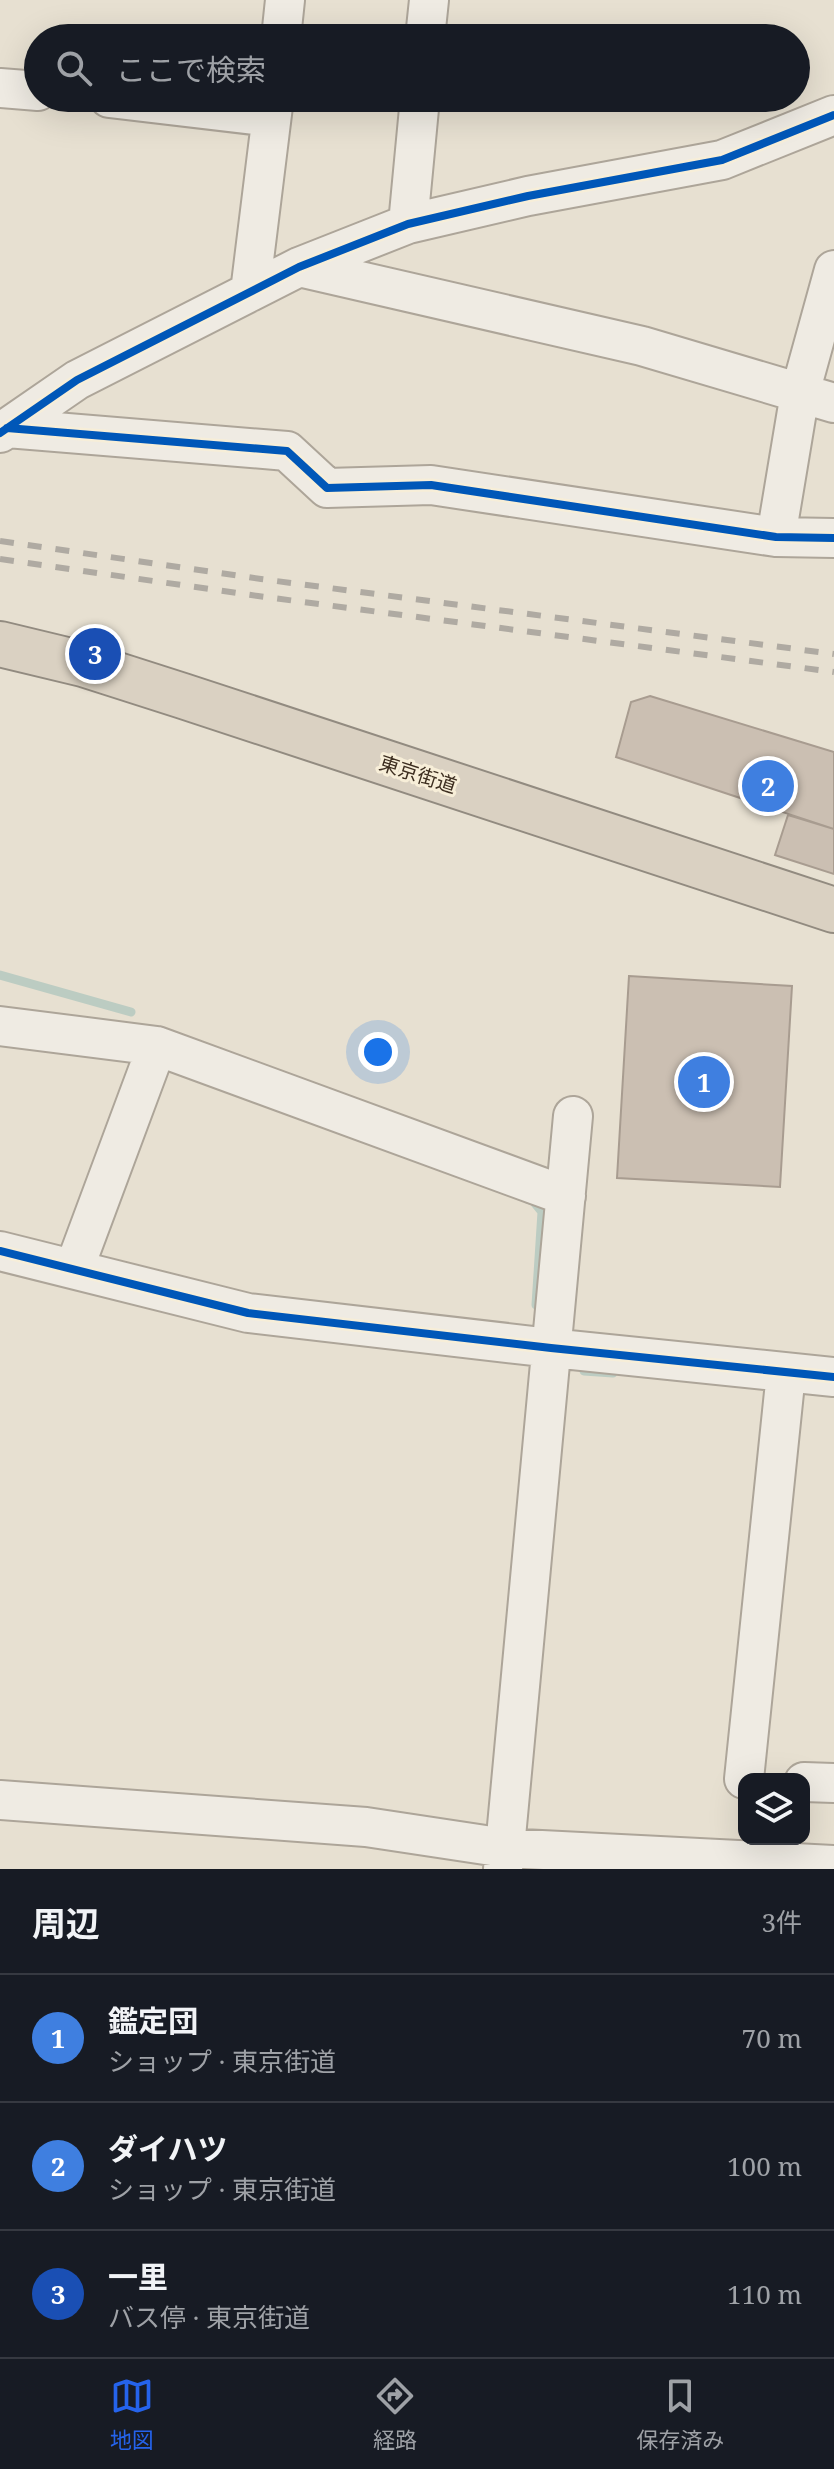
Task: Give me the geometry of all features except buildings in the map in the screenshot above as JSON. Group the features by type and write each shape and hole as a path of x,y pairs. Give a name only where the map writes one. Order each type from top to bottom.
{"highway":[{"name":"東京街道","path":"0,644 83,664 169,691 834,910"}],"street":[{"path":"282,24 285,0"},
{"path":"426,24 429,0"},
{"path":"0,88 24,90"},
{"path":"250,292 272,112"},
{"path":"408,224 419,112"},
{"path":"4,430 77,380 299,267 408,224 543,193 722,160 834,115"},
{"path":"299,267 642,346 817,398"},
{"path":"776,537 817,398 834,270"},
{"path":"4,430 287,451 327,488 431,485 776,537 834,538"},
{"path":"0,1026 157,1046 566,1196"},
{"path":"74,1269 157,1046"},
{"path":"504,1858 573,1116"},
{"path":"0,1251 248,1313 834,1377"},
{"path":"745,1773 786,1373"},
{"path":"810,1782 834,1783"},
{"path":"0,1800 366,1827 504,1858 834,1865"}],"waterway":[{"path":"0,975 131,1012"},
{"path":"527,1199 533,1201 542,1212 536,1305"},
{"path":"584,1371 613,1373"}],"railway":[{"path":"0,541 261,579 834,654"},
{"path":"0,559 834,672"}],"cycle path":[{"path":"0,433 77,380 299,267 408,224 528,196 722,160 834,115"},
{"path":"7,428 287,451 327,488 431,485 776,537 834,538"},
{"path":"0,1251 248,1313 834,1377"}],"place":[{"name":"一里","path":"95,654"},
{"name":"ダイハツ","path":"768,786"},
{"name":"鑑定団","path":"704,1082"}]}
